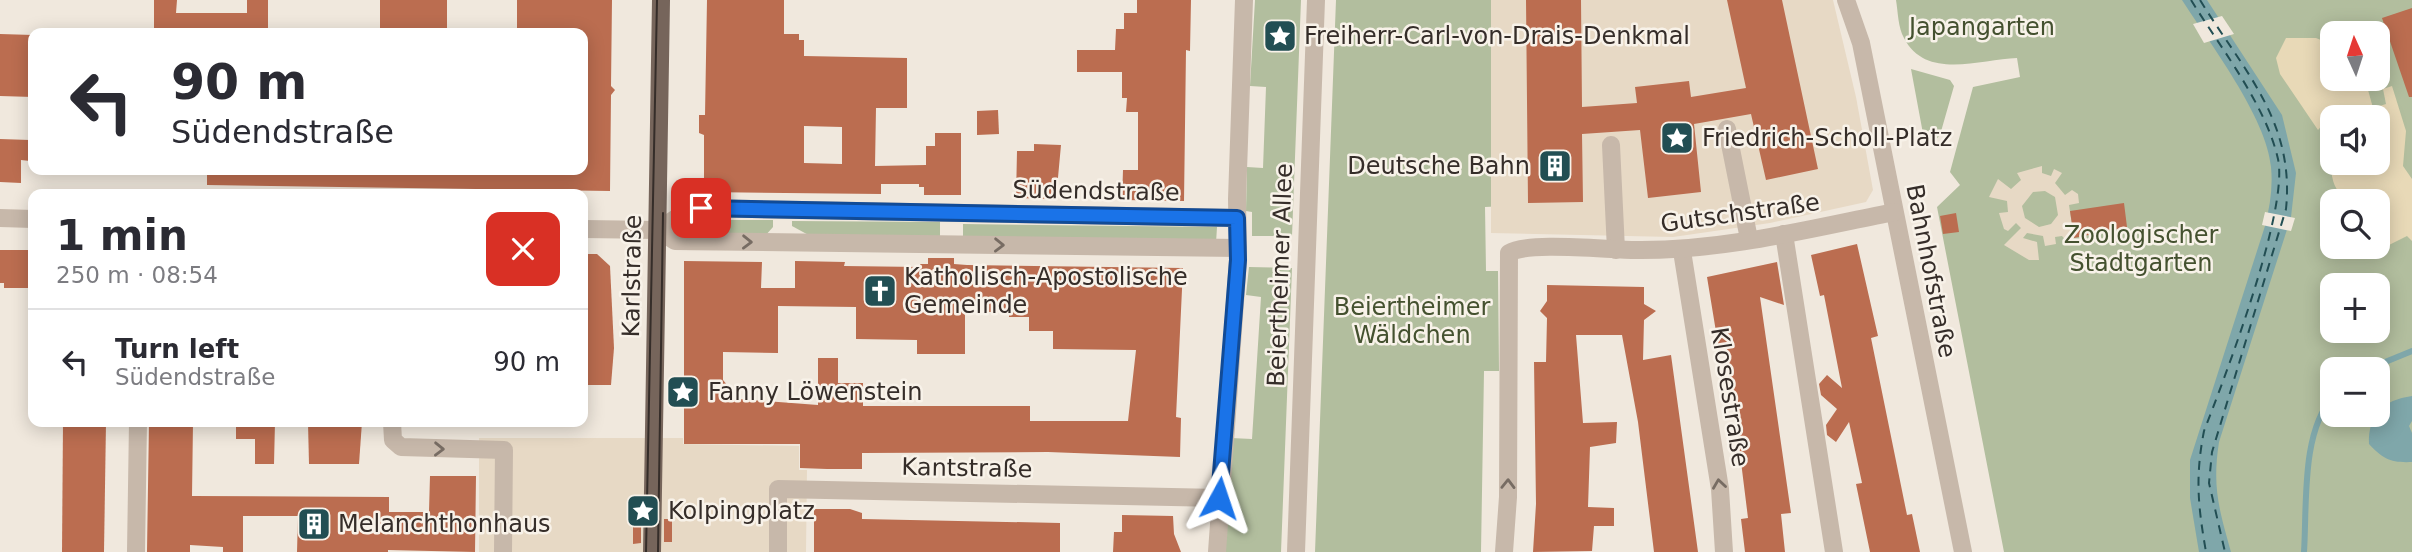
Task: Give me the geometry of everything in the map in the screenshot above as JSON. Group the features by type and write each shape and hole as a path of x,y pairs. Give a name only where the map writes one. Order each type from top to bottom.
{"main road":[{"name":"Karlstraße","path":"652,552 661,0"}],"street":[{"name":"Beiertheimer Allee","path":"1217,552 1238,248 1237,199 1244,0"},
{"name":"Beiertheimer Allee","path":"1296,552 1316,0"},
{"name":"Bahnhofstraße","path":"1846,0 1861,43 1963,552"},
{"path":"1727,129 1749,239"},
{"path":"1611,145 1616,250"},
{"name":"Südendstraße","path":"658,230 690,209 1237,218"},
{"path":"780,210 780,243"},
{"name":"Gutschstraße","path":"1504,552 1508,497 1509,253 1517,248 1682,250 1784,234 1894,212"},
{"path":"954,213 954,244"},
{"path":"0,218 28,219"},
{"path":"588,229 658,230 675,241 1238,248"},
{"path":"1784,234 1834,552"},
{"name":"Klosestraße","path":"1682,250 1720,489 1724,552"},
{"path":"136,552 138,427"},
{"path":"393,427 393,440 401,447 504,450 503,552"},
{"name":"Kantstraße","path":"778,552 778,489 1219,498"}],"green space":[{"name":"Beiertheimer Wäldchen","path":"1255,0 1301,0 1292,236 1252,236 1252,212 1246,211 1247,167 1263,168 1266,87 1250,86"},
{"name":"Beiertheimer Wäldchen","path":"1336,0 1502,0 1505,206 1485,207 1486,271 1498,271 1499,371 1484,371 1481,552 1315,552"},
{"name":"Zoologischer Stadtgarten","path":"1896,0 2412,0 2412,552 2004,552 1937,207 1960,185 1950,172 1973,87 2020,77 2017,58 1940,63 1926,59 1914,51 1904,38 1899,25"},
{"path":"1911,69 1950,80 1954,86 1940,135 1933,143 1931,138 1924,139"},
{"path":"717,220 773,220 773,227 765,236 717,235"},
{"path":"792,221 940,222 940,239 814,238 792,226"},
{"path":"963,224 1217,227 1216,243 963,239"},
{"name":"Beiertheimer Wäldchen","path":"1249,267 1292,268 1281,552 1225,552 1231,438 1252,439 1261,297 1246,295"}],"sand":[{"path":"2286,38 2320,40 2320,91 2368,91 2372,105 2320,105 2318,130 2280,74 2276,58"},
{"path":"2392,86 2406,131 2403,166 2412,179 2412,241 2407,236 2390,244 2390,189 2337,189 2332,175 2390,175 2390,105 2383,105 2386,104 2383,91 2390,91"}],"shaded area":[{"name":"Friedrich-Scholl-Platz","path":"1491,0 1833,0 1856,97 1873,190 1866,202 1770,223 1673,237 1491,233"},
{"path":"2042,166 2042,173 2051,176 2054,169 2062,173 2055,183 2065,195 2072,190 2078,194 2079,203 2069,205 2074,238 2069,244 2062,236 2055,237 2056,244 2045,246 2043,236 2027,233 2023,238 2037,242 2039,260 2029,260 2004,245 2021,228 2016,223 2008,231 2004,229 1999,213 2008,212 2007,201 1989,197 1998,179 2011,189 2021,180 2017,173","holes":["2045,191 2055,197 2058,215 2051,224 2039,227 2025,218 2022,206 2033,192"]},
{"name":"Kolpingplatz","path":"479,438 683,438 683,444 799,446 799,470 807,470 806,552 479,552"}],"water":[{"path":"2182,0 2207,0 2282,115 2296,173 2291,217 2219,442 2216,472 2218,498 2231,552 2199,552 2190,498 2190,460 2265,226 2271,196 2271,167 2267,147 2248,104"},
{"path":"2412,396 2412,421 2409,426 2412,433 2412,462 2398,462 2383,457 2369,444 2371,427 2390,427 2390,402"}],"pier":[{"path":"2222,16 2234,34 2204,43 2193,24"},
{"path":"2265,212 2295,218 2291,231 2262,225"}],"building":[{"path":"154,0 177,0 176,13 247,13 247,0 268,0 268,28 154,28"},
{"path":"380,0 447,0 447,28 380,28"},
{"path":"517,0 612,0 611,86 615,90 611,95 610,191 207,185 207,175 588,175 588,28 517,28"},
{"path":"707,0 784,0 784,34 799,34 799,40 804,40 804,56 907,58 907,108 876,108 875,166 926,165 926,146 935,146 935,133 961,133 961,195 924,195 924,187 919,187 919,184 881,184 881,194 704,192 704,135 699,133 699,115 705,115","holes":["804,126 842,127 842,164 804,163"]},
{"path":"1137,0 1191,0 1190,51 1186,50 1184,201 1122,200 1123,170 1138,170 1138,112 1126,112 1127,98 1122,98 1122,72 1077,72 1077,50 1115,50 1116,29 1124,29 1124,13 1137,13"},
{"path":"1526,0 1581,0 1582,107 1637,103 1635,87 1689,81 1691,97 1746,88 1727,0 1782,0 1818,169 1766,180 1751,114 1694,124 1701,192 1648,198 1640,130 1582,134 1583,202 1528,203"},
{"path":"2412,8 2412,97 2409,97 2390,41 2390,21 2383,21 2382,18"},
{"path":"0,34 28,35 28,97 0,96"},
{"path":"998,110 999,134 977,135 977,111"},
{"path":"0,139 28,140 28,161 21,160 21,183 0,182"},
{"path":"1034,144 1061,145 1056,199 1016,198 1017,151 1034,151"},
{"path":"2124,203 2127,227 2074,238 2070,211"},
{"path":"1956,213 1959,232 1943,234 1940,216"},
{"path":"1857,244 1878,336 1871,338 1907,515 1912,514 1920,552 1870,552 1856,484 1862,483 1849,422 1836,442 1827,435 1826,425 1837,409 1821,395 1819,384 1827,375 1842,388 1824,295 1820,296 1811,255"},
{"path":"0,250 28,250 28,288 4,288 4,283 0,283"},
{"path":"588,254 597,254 610,266 614,348 611,385 588,385"},
{"path":"928,258 954,258 954,264 967,265 1183,268 1176,417 1181,418 1180,457 1048,452 862,453 862,469 827,469 800,468 800,444 684,444 684,261 762,262 761,288 795,288 795,261 845,262 844,266 920,267 920,264 928,264","holes":["778,306 856,307 856,339 917,340 917,354 965,354 965,312 1009,312 1009,317 1029,317 1029,331 1053,331 1053,349 1136,350 1128,421 1030,421 1030,406 863,406 863,383 838,383 838,358 818,358 818,405 739,399 723,380 723,352 778,353"]},
{"path":"1777,262 1784,305 1760,297 1791,513 1781,514 1785,552 1745,552 1741,519 1748,518 1727,349 1719,350 1707,277"},
{"path":"1547,285 1644,287 1644,304 1656,311 1644,320 1643,360 1671,355 1698,552 1654,552 1638,422 1622,335 1576,335 1583,423 1617,422 1616,443 1590,447 1588,507 1614,508 1614,526 1594,526 1592,551 1533,552 1536,504 1534,362 1546,362 1547,318 1540,311 1547,301"},
{"path":"63,427 106,427 104,552 62,552"},
{"path":"149,427 193,427 192,496 389,497 389,512 429,512 430,476 476,476 475,552 297,552 298,516 243,516 243,552 223,552 223,547 190,545 190,552 147,552"},
{"path":"236,427 275,427 274,464 255,464 255,439 236,439"},
{"path":"308,427 362,427 359,464 309,464"},
{"path":"814,509 850,509 862,513 862,519 1060,523 1060,552 814,552"},
{"path":"1122,515 1173,516 1174,534 1181,552 1113,552 1114,532 1122,532"},
{"path":"633,517 641,518 641,543 633,544"},
{"path":"664,519 672,519 672,542 664,542"}],"waterway":[{"path":"2390,360 2412,351"},
{"path":"2304,552 2308,470 2315,429 2320,418"}],"ferry route":[{"path":"2191,0 2253,97 2272,139 2278,159 2279,183 2274,215 2253,294 2204,431 2199,463 2199,492 2206,552"},
{"path":"2200,0 2262,98 2274,123 2287,178 2286,209 2212,452 2209,483 2225,552"}],"tram line":[{"path":"646,552 657,0"},
{"path":"658,552 663,213"}],"place":[{"name":"Freiherr-Carl-von-Drais-Denkmal","path":"1280,36"},
{"name":"Friedrich-Scholl-Platz","path":"1677,138"},
{"name":"Deutsche Bahn","path":"1555,166"},
{"name":"Katholisch-Apostolische Gemeinde","path":"880,291"},
{"name":"Fanny Löwenstein","path":"683,392"},
{"name":"Kolpingplatz","path":"643,511"},
{"name":"Melanchthonhaus","path":"314,524"}],"route":[{"path":"701,208 1237,218 1238,260 1219,498"}],"park label":[{"name":"Japangarten","path":"1982,27"}]}
